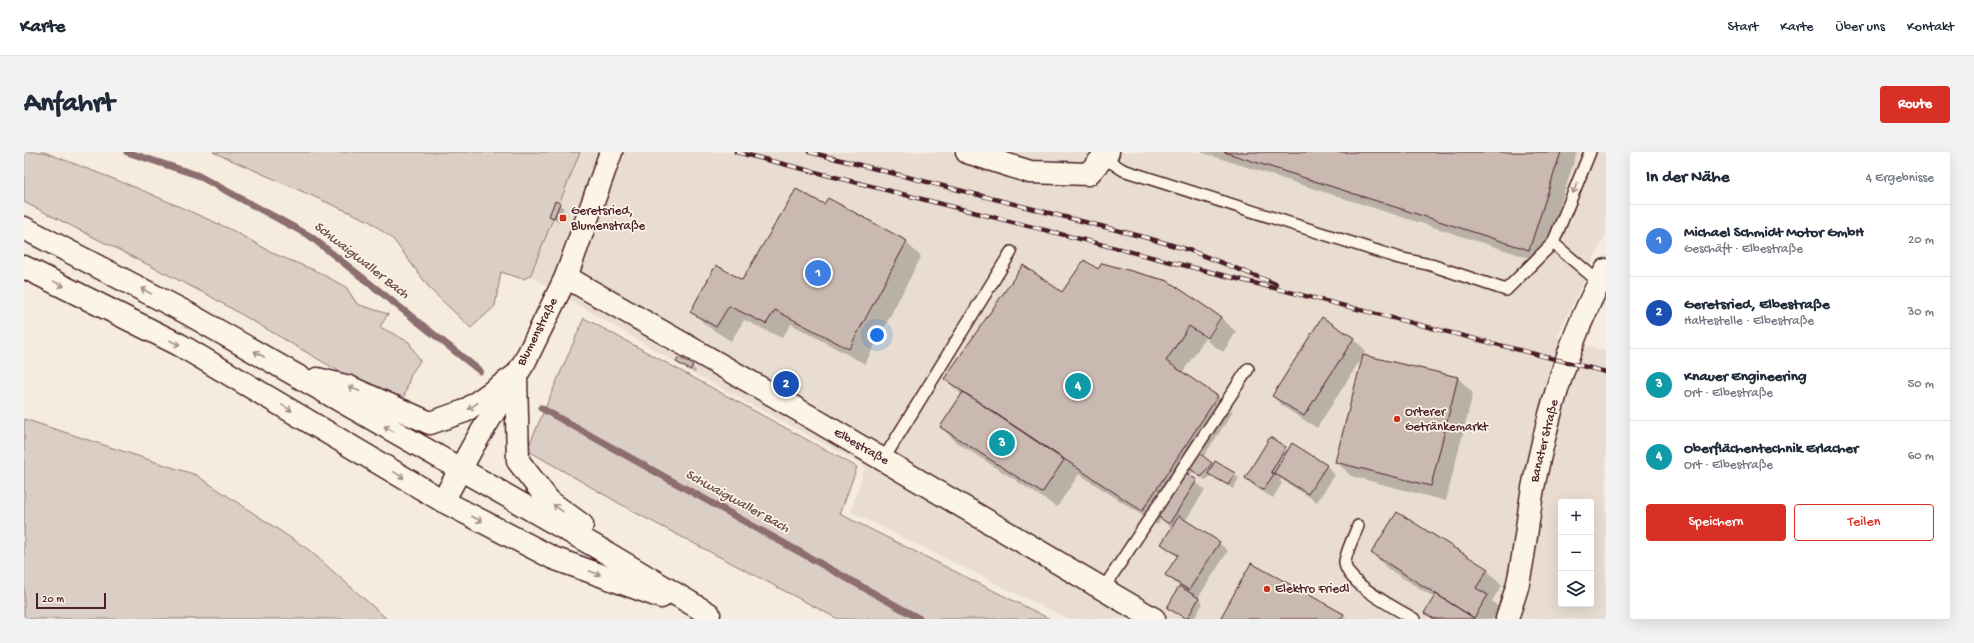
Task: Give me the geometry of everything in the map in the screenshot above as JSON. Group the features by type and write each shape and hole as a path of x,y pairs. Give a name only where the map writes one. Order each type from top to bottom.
{"main road":[{"name":"Blumenstraße","path":"443,501 460,469 525,361 566,277 610,152"},
{"path":"967,152 1030,172 1088,174 1105,155"},
{"path":"24,228 188,313 607,553 715,617"},
{"path":"24,267 180,345 443,501 553,558 715,617"},
{"name":"Banater Straße","path":"1507,619 1517,586 1533,489 1549,420 1566,363 1603,276"},
{"name":"Elbestraße","path":"566,277 1154,619"},
{"path":"293,374 349,387 430,423 465,411 516,375"},
{"path":"516,375 518,461 549,501 591,531 607,553"}],"lane":[{"path":"1105,155 1123,170 1399,258 1431,265 1506,290 1553,243 1590,152"},
{"path":"1553,243 1603,276"},
{"path":"883,460 1011,252"},
{"path":"1103,589 1248,369"},
{"path":"1358,526 1345,561 1346,569 1356,582 1414,619"}],"shaded area":[{"path":"24,152 44,152 137,188 230,229 277,255 314,270 346,287 357,304 388,314 380,327 409,342 420,361 411,374 404,397 361,384 208,295 24,202"},
{"path":"213,152 580,152 530,276 523,279 501,272 495,306 471,328 431,290 393,239 369,221"},
{"path":"580,152 1606,152 1606,233 1557,337 1606,351 1606,619 1068,619 851,512 865,466 695,374 530,276"},
{"path":"584,318 857,467 840,514 1050,619 838,619 636,513 527,450"},
{"path":"24,419 196,475 309,550 387,619 24,619"}],"building":[{"path":"1224,152 1561,152 1529,250"},
{"path":"796,189 824,204 828,198 907,241 849,349 775,310 766,324 729,306 716,327 690,312 716,265 742,280"},
{"path":"555,201 560,203 554,218 549,216"},
{"path":"1084,260 1098,269 1102,263 1168,281 1221,317 1208,338 1189,326 1166,361 1218,396 1142,511 944,379 1023,265 1062,292"},
{"path":"1322,317 1354,338 1304,416 1272,396"},
{"name":"Orterer Getränkemarkt","path":"1363,355 1458,377 1431,486 1335,462"},
{"path":"679,357 693,365 690,370 676,362"},
{"path":"963,392 1064,460 1042,493 940,427"},
{"path":"1270,437 1286,447 1271,472 1274,474 1263,490 1245,478"},
{"path":"1292,443 1327,465 1308,494 1274,473"},
{"path":"1198,452 1212,463 1201,477 1187,466"},
{"path":"1215,461 1235,473 1228,485 1208,474"},
{"path":"1184,472 1197,480 1169,524 1156,515"},
{"path":"1397,512 1488,569 1476,588 1488,595 1474,618 1371,553"},
{"path":"1179,516 1220,542 1189,590 1165,575 1178,555 1161,544"},
{"name":"Elektro Friedl","path":"1251,563 1344,614 1341,619 1220,619"},
{"path":"1179,586 1199,598 1187,619 1167,608"},
{"path":"1436,594 1474,618 1435,619 1424,613"}],"waterway":[{"name":"Schwaigwaller Bach","path":"127,152 197,175 310,236 480,371"},
{"name":"Schwaigwaller Bach","path":"541,408 920,619"}],"railway":[{"path":"736,152 1606,372"},
{"path":"809,152 1144,237 1189,250 1276,284"}],"place":[{"name":"Geretsried, Blumenstraße","path":"563,218"},
{"name":"Michael Schmidt Motor GmbH","path":"818,273"},
{"name":"Geretsried, Elbestraße","path":"786,384"},
{"name":"Oberflächentechnik Erlacher","path":"1078,386"},
{"name":"Orterer Getränkemarkt","path":"1397,419"},
{"name":"Knauer Engineering","path":"1002,443"},
{"name":"Elektro Friedl","path":"1267,589"}]}
